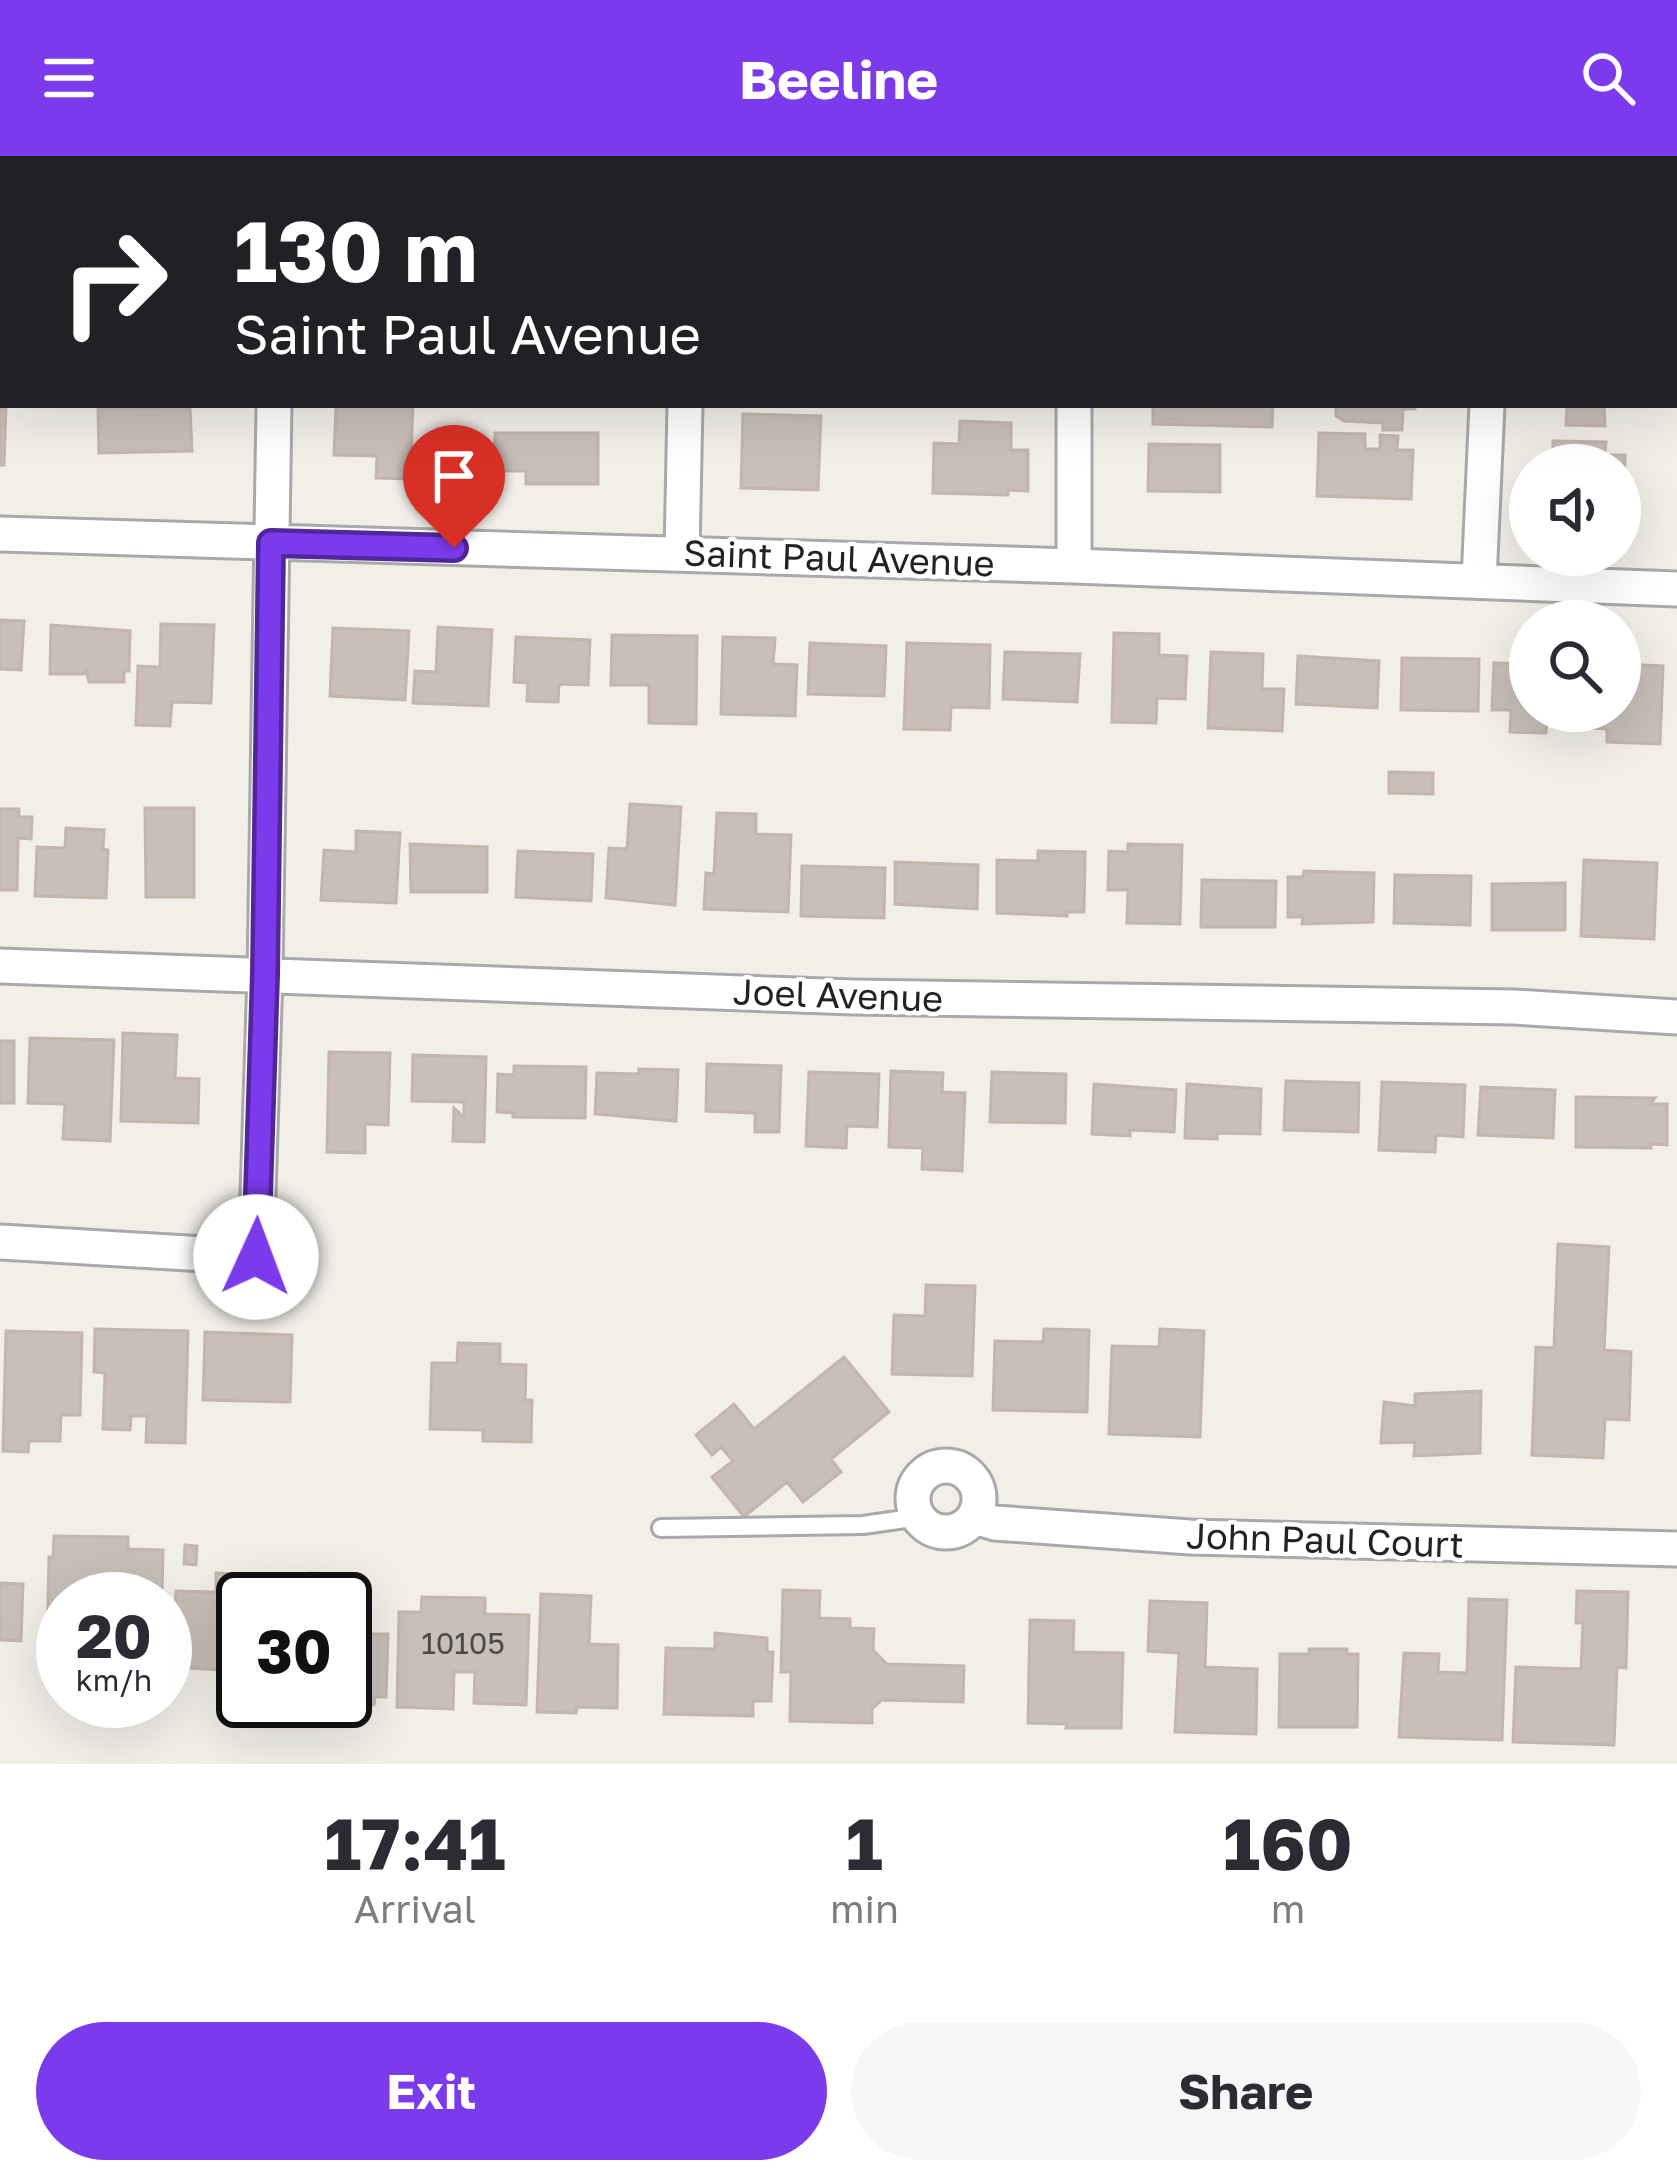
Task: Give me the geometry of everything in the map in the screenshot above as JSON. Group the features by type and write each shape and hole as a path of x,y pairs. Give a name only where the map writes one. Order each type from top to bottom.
{"street":[{"path":"0,1242 256,1257 274,408"},
{"path":"682,553 685,408"},
{"path":"1074,408 1074,566"},
{"path":"1479,581 1487,408"},
{"name":"Saint Paul Avenue","path":"0,534 1677,589"},
{"name":"Joel Avenue","path":"0,966 854,997 1514,1007 1677,1018"},
{"path":"919,1517 913,1492 918,1480 939,1466 964,1471 973,1480 979,1504 974,1516"},
{"name":"John Paul Court","path":"919,1517 928,1526 953,1531 974,1516 995,1523 1190,1538 1677,1549"}],"lane":[{"path":"661,1528 863,1525 919,1517"}],"building":[{"path":"0,408 6,408 4,465 0,465"},
{"path":"190,408 192,451 99,453 98,409"},
{"path":"336,408 413,408 410,479 376,478 377,456 334,455"},
{"path":"1153,408 1273,408 1272,427 1153,424"},
{"path":"1336,408 1415,408 1403,409 1402,430 1383,430 1383,423 1344,421 1336,416"},
{"path":"1567,408 1604,408 1605,426 1566,425"},
{"path":"743,414 821,416 818,490 741,488"},
{"path":"960,421 1011,423 1011,450 1028,450 1028,491 933,493 934,443 959,444"},
{"path":"495,433 598,433 598,484 526,484 526,471 495,471"},
{"path":"1319,433 1365,434 1365,449 1380,449 1380,435 1398,436 1397,450 1413,450 1411,499 1317,496"},
{"path":"1553,441 1606,442 1606,444"},
{"path":"1149,444 1220,445 1220,492 1148,491"},
{"path":"0,620 24,621 21,670 0,669"},
{"path":"161,624 214,625 211,703 172,702 170,726 136,725 138,666 160,667"},
{"path":"51,625 130,631 129,671 124,671 124,682 89,682 86,669 86,674 50,674"},
{"path":"438,627 492,630 488,706 413,703 415,671 436,672"},
{"path":"333,628 409,631 405,700 330,696"},
{"path":"1114,633 1159,634 1159,655 1187,656 1185,699 1157,698 1156,723 1112,722"},
{"path":"612,635 697,636 696,724 649,723 649,685 611,685"},
{"path":"516,637 590,640 588,685 559,684 558,702 527,701 528,683 514,682"},
{"path":"723,637 775,638 773,664 797,665 795,716 721,714"},
{"path":"810,643 886,646 884,696 808,694"},
{"path":"907,643 990,645 989,708 951,707 950,730 904,729"},
{"path":"1005,652 1080,654 1077,702 1003,699"},
{"path":"1211,652 1263,654 1262,689 1284,689 1282,731 1208,728"},
{"path":"1298,656 1379,661 1377,708 1296,704"},
{"path":"1402,658 1479,659 1478,711 1401,710"},
{"path":"1494,663 1509,663 1509,710 1492,710"},
{"path":"1641,665 1663,666 1660,744 1607,742 1607,732 1641,732"},
{"path":"1389,772 1433,773 1433,794 1389,793"},
{"path":"630,804 681,807 675,905 606,898 609,848 627,849"},
{"path":"145,808 194,808 194,897 146,897"},
{"path":"0,809 19,809 19,817 32,817 31,839 18,838 17,890 0,890"},
{"path":"717,813 756,814 756,834 791,835 788,912 704,909 706,873 714,874"},
{"path":"66,828 104,830 106,898 35,896 37,847 65,848"},
{"path":"356,831 400,833 396,903 321,900 324,850 356,852"},
{"path":"410,844 487,847 487,892 411,892"},
{"path":"1128,844 1182,845 1180,924 1127,923 1128,890 1108,890 1109,851 1128,852"},
{"path":"518,851 593,854 591,901 516,897"},
{"path":"1038,851 1085,852 1084,912 1067,912 1067,916 997,913 997,860 1038,861"},
{"path":"1584,860 1657,863 1654,939 1581,936"},
{"path":"895,862 978,865 977,909 895,904"},
{"path":"802,866 885,868 884,918 801,916"},
{"path":"1304,871 1374,873 1373,922 1302,924 1303,917 1288,917 1288,877 1303,877"},
{"path":"1395,875 1471,876 1470,925 1394,923"},
{"path":"1202,880 1276,881 1275,927 1201,927"},
{"path":"1565,883 1565,930 1492,930 1492,884"},
{"path":"123,1033 177,1035 175,1078 199,1079 198,1123 121,1121"},
{"path":"30,1038 114,1040 110,1141 63,1139 65,1104 28,1103"},
{"path":"0,1041 14,1041 14,1103 0,1103"},
{"path":"329,1052 390,1053 388,1125 365,1124 365,1153 327,1152"},
{"path":"413,1055 486,1057 484,1142 453,1141 454,1108 464,1117 464,1102 412,1101"},
{"path":"707,1064 781,1066 779,1132 755,1132 755,1113 706,1111"},
{"path":"514,1066 586,1067 585,1118 513,1117 513,1113 497,1112 498,1074 514,1075"},
{"path":"639,1069 678,1070 676,1121 595,1114 597,1073 639,1074"},
{"path":"891,1071 943,1073 942,1092 965,1093 962,1171 922,1169 923,1148 889,1147"},
{"path":"809,1072 879,1074 877,1127 847,1126 846,1148 806,1146"},
{"path":"992,1072 1066,1074 1065,1123 990,1122"},
{"path":"1286,1081 1359,1083 1358,1132 1284,1130"},
{"path":"1382,1082 1465,1085 1463,1137 1436,1135 1435,1152 1379,1150"},
{"path":"1094,1084 1176,1090 1174,1132 1092,1134"},
{"path":"1187,1084 1261,1089 1260,1134 1185,1138"},
{"path":"1481,1087 1555,1090 1553,1138 1478,1135"},
{"path":"1576,1097 1655,1098 1650,1104 1667,1104 1667,1145 1576,1147"},
{"path":"1558,1244 1609,1247 1604,1350 1631,1352 1629,1420 1605,1419 1603,1458 1532,1455 1536,1347 1554,1348"},
{"path":"926,1285 975,1286 972,1376 892,1374 894,1315 925,1316"},
{"path":"95,1329 188,1331 185,1443 146,1442 147,1416 131,1416 130,1430 103,1429 105,1373 94,1372"},
{"path":"1044,1329 1089,1330 1087,1412 993,1410 995,1341 1043,1342"},
{"path":"1160,1329 1204,1331 1200,1437 1109,1434 1112,1346 1159,1347"},
{"path":"6,1331 82,1333 80,1415 61,1415 60,1441 29,1441 28,1452 3,1451"},
{"path":"205,1332 292,1335 290,1402 203,1400"},
{"path":"458,1343 500,1344 500,1364 526,1365 525,1400 532,1400 531,1442 483,1441 483,1430 430,1429 432,1363 457,1363"},
{"path":"844,1357 889,1412 831,1459 841,1472 803,1502 787,1482 744,1517 712,1477 733,1461 721,1447 712,1455 696,1435 734,1404 754,1429"},
{"path":"1481,1391 1480,1453 1414,1456 1415,1442 1381,1443 1384,1402 1415,1406 1415,1394"},
{"path":"54,1536 128,1537 128,1549 163,1550 163,1572 49,1572 49,1557 53,1558"},
{"path":"185,1545 197,1546 196,1565 184,1564"},
{"path":"0,1583 23,1584 21,1641 0,1640"},
{"path":"783,1590 820,1591 819,1618 850,1619 850,1628 874,1629 873,1650 887,1664 964,1666 963,1702 882,1700 872,1709 872,1723 790,1721 791,1672 781,1672"},
{"path":"192,1591 216,1592 216,1670 192,1668"},
{"path":"1577,1591 1628,1592 1626,1668 1617,1667 1614,1745 1513,1742 1516,1667 1581,1669 1583,1623 1576,1623"},
{"path":"541,1594 591,1596 589,1644 618,1645 617,1708 537,1712"},
{"path":"422,1597 485,1598 485,1614 529,1615 526,1705 474,1703 475,1672 454,1672 453,1709 397,1707 399,1612 421,1612"},
{"path":"1469,1599 1507,1600 1502,1740 1399,1737 1404,1653 1439,1654 1438,1672 1467,1673"},
{"path":"1150,1601 1207,1603 1205,1667 1257,1669 1256,1734 1175,1732 1179,1653 1148,1651"},
{"path":"1030,1620 1074,1621 1073,1652 1123,1653 1121,1728 1028,1723"},
{"path":"715,1633 767,1638 767,1652 773,1652 771,1701 753,1701 753,1716 664,1714 666,1648 715,1649"},
{"path":"372,1634 388,1634 386,1697 375,1697 374,1705"},
{"path":"1309,1649 1347,1649 1347,1654 1358,1654 1357,1727 1279,1727 1280,1654 1309,1654"}],"route":[{"path":"256,1257 271,543 454,548"}]}
